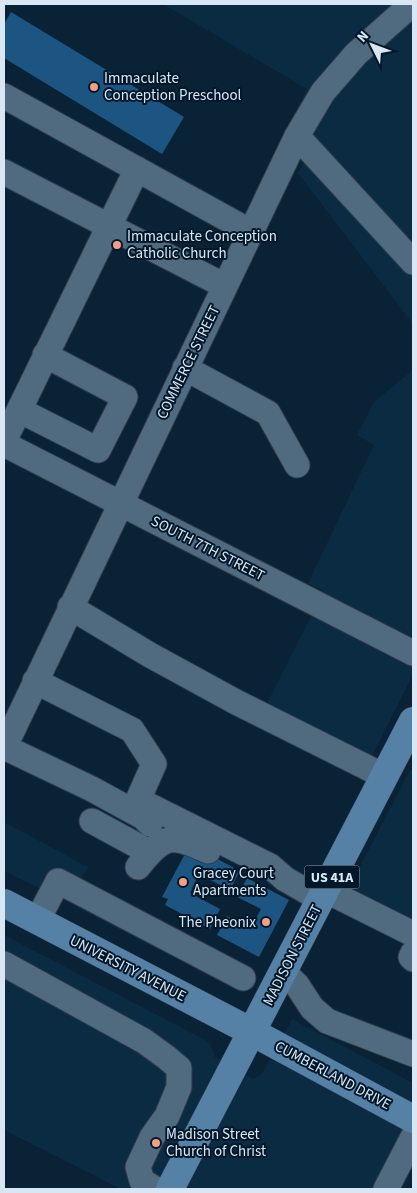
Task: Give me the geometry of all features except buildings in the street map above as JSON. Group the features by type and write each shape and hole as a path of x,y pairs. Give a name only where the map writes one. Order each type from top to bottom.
{"main road":[{"name":"MADISON STREET","path":"170,1189 413,721"},
{"name":"UNIVERSITY AVENUE","path":"4,903 252,1032"},
{"name":"CUMBERLAND DRIVE","path":"252,1032 413,1119"}],"street":[{"name":"COMMERCE STREET","path":"4,747 297,136 323,92 356,54 412,4"},
{"path":"4,96 251,232"},
{"path":"297,136 413,262"},
{"path":"4,442 137,169"},
{"path":"4,172 225,286"},
{"path":"19,410 98,450 125,397 45,355"},
{"path":"185,368 268,413 297,465"},
{"name":"SOUTH 7TH STREET","path":"4,442 413,653"},
{"path":"70,608 236,702 384,776"},
{"path":"35,681 132,730 154,764 138,800 270,866 285,879 320,900"},
{"path":"4,747 92,789 143,817 149,822 153,830 148,855"},
{"path":"92,821 148,855"},
{"path":"148,855 169,839 192,843 241,867 320,900 413,934"},
{"path":"37,920 58,881 243,978"},
{"path":"413,953 411,957 413,959"},
{"path":"283,972 297,986 312,1008 327,1021 413,1054"},
{"path":"7,973 144,1041 179,1068 179,1087 175,1097 167,1116 152,1137 138,1167 142,1181 155,1189"},
{"path":"175,1097 208,1114"},
{"path":"386,1189 413,1137"}],"shaded area":[{"path":"163,4 413,4 413,324 298,173 304,161 279,144 307,89"},
{"path":"413,370 413,674 369,762 262,713 324,591 308,583 374,445 357,435 374,402"},
{"path":"410,770 413,771 413,942 340,905"},
{"path":"4,822 88,867 68,902 4,871"},
{"path":"4,935 207,1041 215,1057 253,1079 262,1074 292,1019 413,1083 413,1132 379,1189 121,1189 4,1130"}],"place":[{"name":"Immaculate Conception Preschool","path":"94,87"},
{"name":"Immaculate Conception Catholic Church","path":"117,245"},
{"name":"Gracey Court Apartments","path":"183,882"},
{"name":"The Pheonix","path":"266,922"},
{"name":"Madison Street Church of Christ","path":"156,1143"}]}
